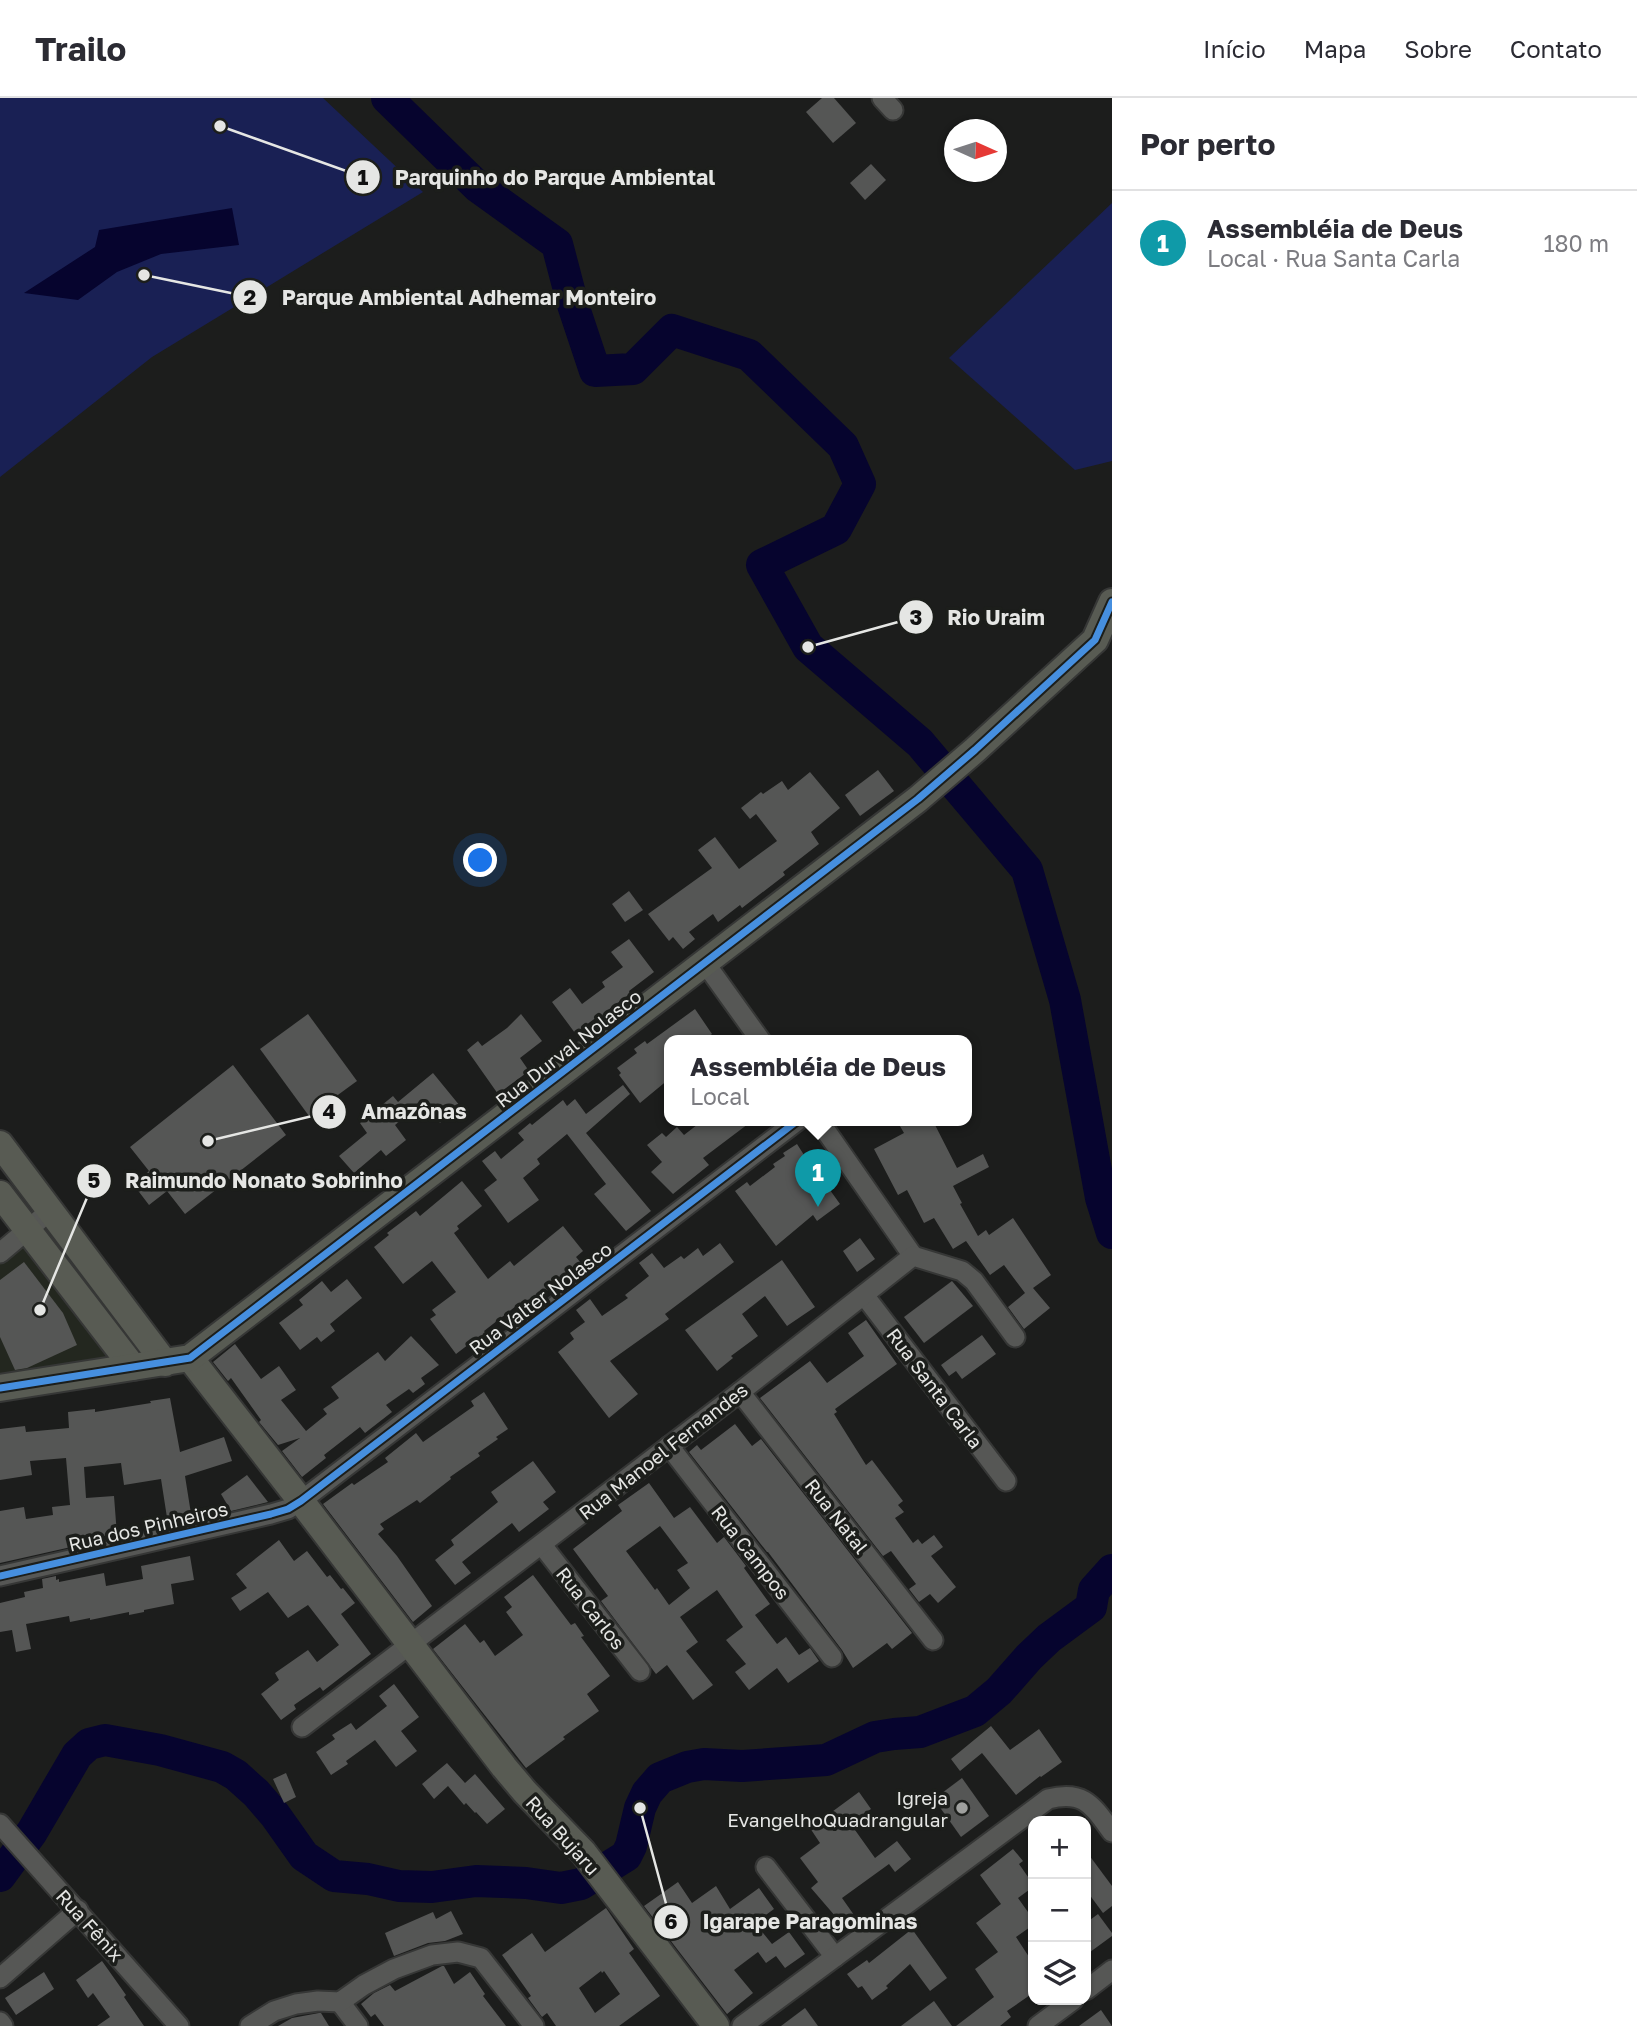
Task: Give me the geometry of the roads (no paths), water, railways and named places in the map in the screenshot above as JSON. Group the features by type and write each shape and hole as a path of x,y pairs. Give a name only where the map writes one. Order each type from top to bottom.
{"street":[{"name":"Rua Durval Nolasco","path":"177,1361 918,799 1095,640 1112,603"},
{"path":"705,963 757,1035"},
{"name":"Rua Valter Nolasco","path":"302,1500 790,1126"},
{"path":"823,1126 913,1255 962,1272 974,1281 1015,1337"},
{"name":"Rua Bujaru","path":"0,1144 51,1210 177,1361 302,1500 504,1767 524,1792 583,1852 716,2026"},
{"path":"0,1194 133,1367"},
{"path":"0,1254 51,1210"},
{"name":"Rua Manoel Fernandes","path":"302,1727 542,1545 913,1255"},
{"name":"Rua Santa Carla","path":"864,1295 1006,1481"},
{"path":"0,1388 177,1361"},
{"name":"Rua Natal","path":"740,1392 933,1640"},
{"name":"Rua Campos","path":"669,1446 832,1657"},
{"name":"Rua dos Pinheiros","path":"0,1576 271,1514 288,1509 302,1500"},
{"name":"Rua Carlos","path":"542,1545 640,1671"},
{"path":"742,2026 1048,1798 1064,1795 1080,1798 1096,1809 1112,1832"},
{"name":"Rua Fênix","path":"0,1824 179,2026"},
{"path":"766,1867 835,1957"},
{"path":"0,1978 78,1910"},
{"path":"250,2026 274,2011 296,2004 318,2001 340,2003 364,1985 394,1969 432,1955 457,1952 481,1958 534,2026"},
{"path":"1091,1986 1112,1970"},
{"path":"340,2003 358,2026"},
{"path":"1038,2026 1066,2005"}],"waterway":[{"path":"387,98 478,187 557,244 573,305 595,371 633,369 672,330 749,355 843,446 860,484 836,529 762,565 808,647 920,743 1027,870 1065,1000 1101,1198 1112,1233"},
{"path":"0,1876 32,1832 77,1755 89,1744 105,1740 160,1750 222,1767 236,1775 275,1815 304,1856 334,1876 368,1879 399,1886 432,1887 476,1881 526,1883 561,1888 581,1884 626,1856 640,1808 647,1793 660,1778 687,1767 704,1764 742,1766 826,1760 875,1737 920,1732 975,1711 999,1691 1049,1638 1091,1607 1094,1590 1112,1570"}],"place":[{"name":"Parquinho do Parque Ambiental","path":"220,126"},
{"name":"Parque Ambiental Adhemar Monteiro","path":"144,275"},
{"name":"Rio Uraim","path":"808,647"},
{"name":"Amazônas","path":"208,1141"},
{"name":"Assembléia de Deus","path":"818,1207"},
{"name":"Raimundo Nonato Sobrinho","path":"40,1310"},
{"name":"Igarape Paragominas","path":"640,1808"},
{"name":"Igreja EvangelhoQuadrangular","path":"962,1808"}]}
